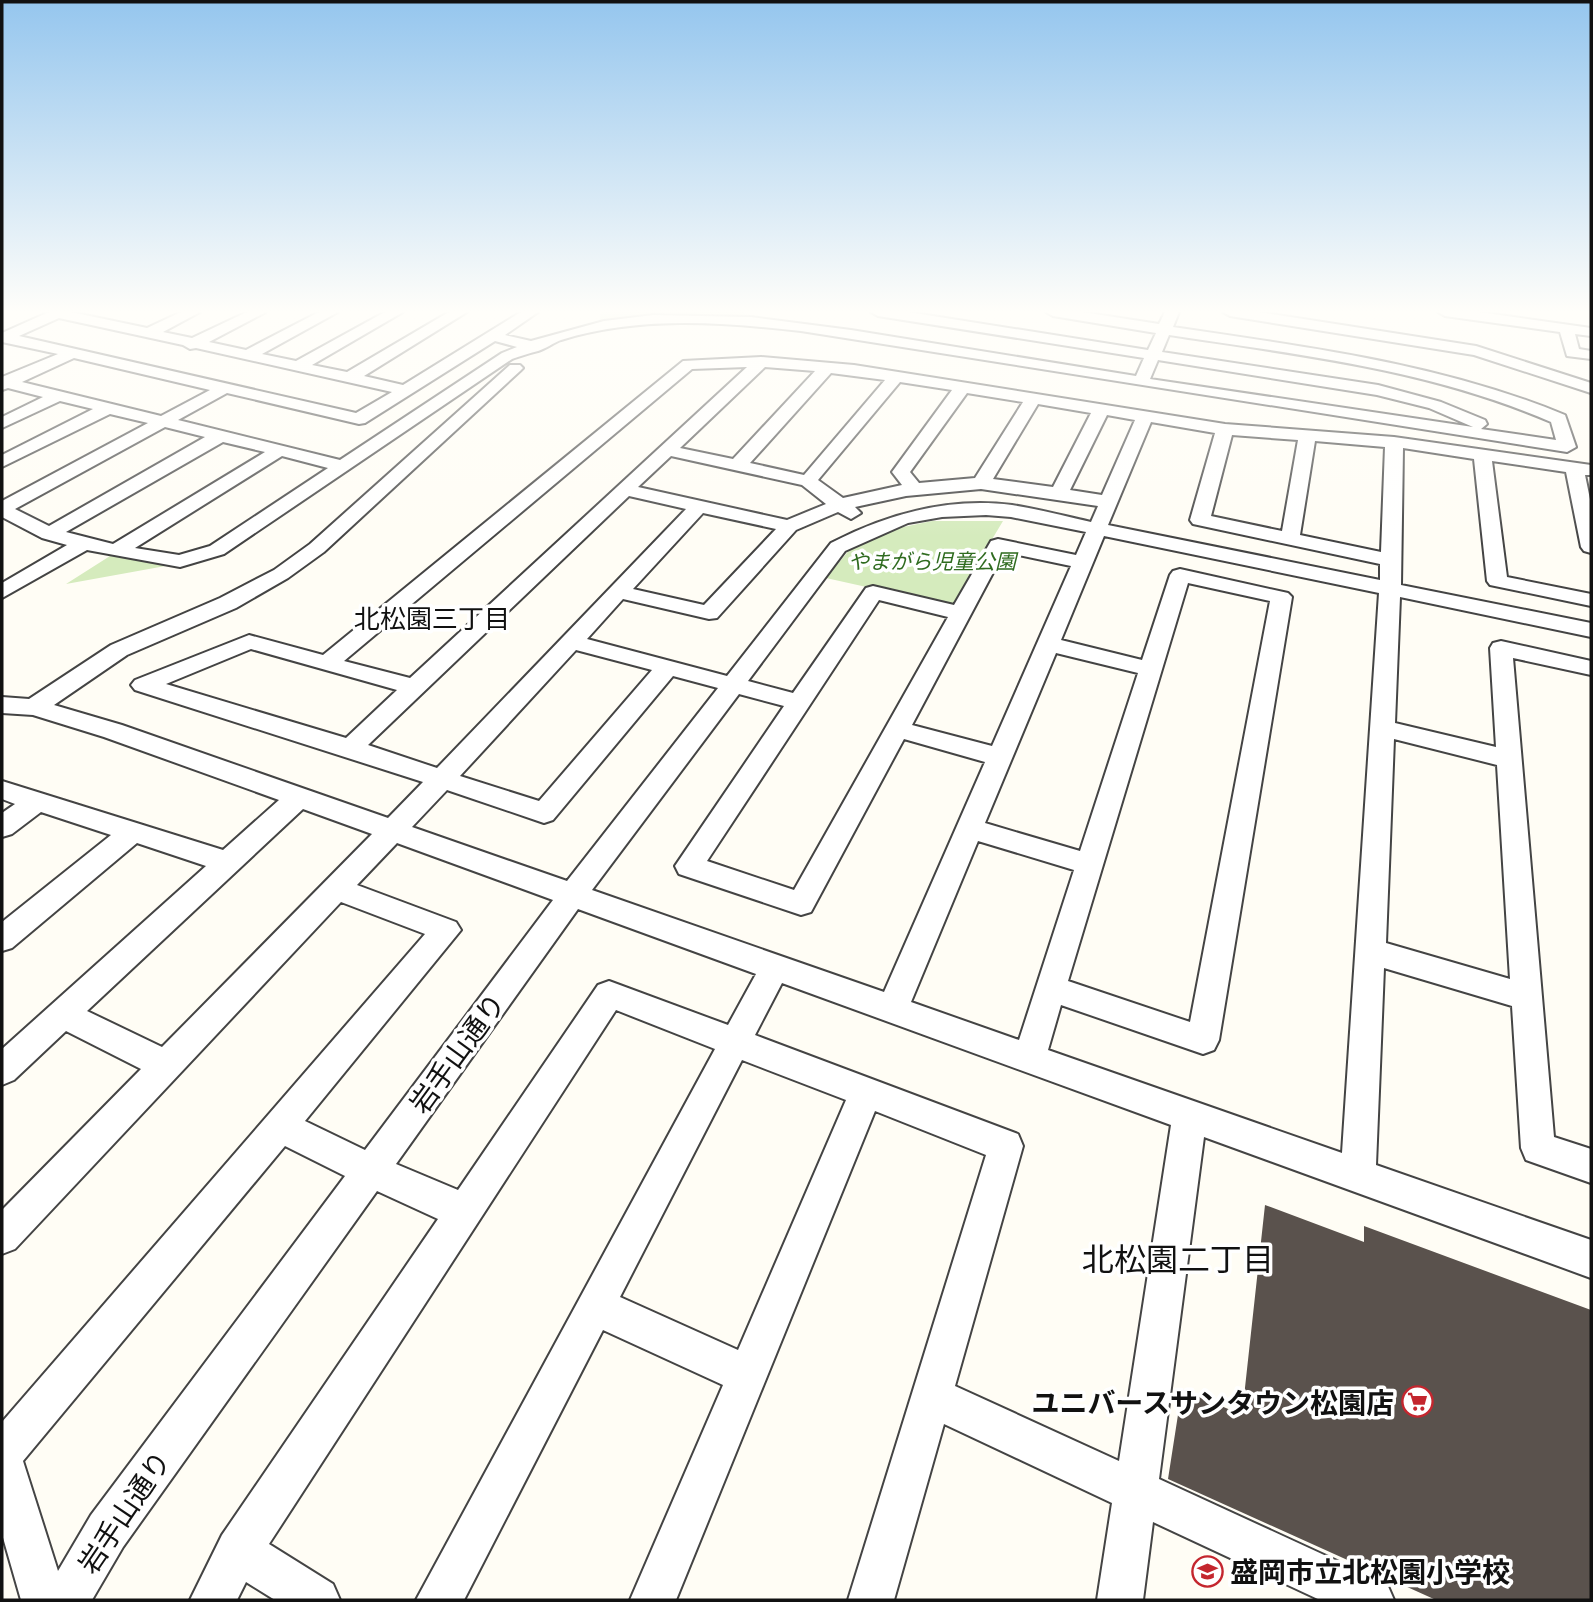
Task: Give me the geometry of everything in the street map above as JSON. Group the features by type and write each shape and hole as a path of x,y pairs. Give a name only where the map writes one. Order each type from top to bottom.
{"street":[{"path":"19,387 343,466"},
{"path":"214,387 359,419 411,387"},
{"path":"392,387 406,390"},
{"path":"2,509 49,534 116,551 180,561 217,550 461,387"},
{"path":"34,707 119,650 228,603 281,575 308,555 492,387"},
{"path":"327,663 661,387"},
{"path":"350,748 735,387"},
{"path":"738,465 810,387"},
{"path":"808,481 887,387"},
{"path":"914,489 901,472 963,387 1226,429 1394,442 1583,469 1591,547"},
{"path":"1173,387 1567,447 1559,419 1479,387"},
{"path":"1357,387 1435,405 1478,422 1486,434"},
{"path":"2,509 223,389"},
{"path":"2,423 58,396"},
{"path":"981,483 1033,399"},
{"path":"2,462 108,408"},
{"path":"1059,493 1101,410"},
{"path":"892,1009 1144,417"},
{"path":"1226,429 1200,520 1290,539 1390,574 1591,630"},
{"path":"49,534 220,436"},
{"path":"1290,539 1307,437"},
{"path":"1357,1175 1390,574 1394,442"},
{"path":"116,551 280,450"},
{"path":"667,450 808,481 873,528"},
{"path":"1482,455 1497,581 1591,600"},
{"path":"620,592 709,612 789,526 839,505 914,489 981,483 1108,502"},
{"path":"625,490 789,526"},
{"path":"2,1236 442,779 699,506"},
{"name":"岩手山通り","path":"66,1600 107,1531 573,894 838,547 873,528 904,517 973,508 1011,511 1390,574"},
{"path":"2,592 84,543"},
{"path":"960,613 873,592 689,866 801,904 998,545 1083,562"},
{"path":"1029,1058 1180,575 1281,597 1203,1040 1051,988"},
{"path":"414,687 249,642 143,685 350,748 544,813 667,668"},
{"path":"572,642 799,702"},
{"path":"1048,644 1150,669"},
{"path":"1591,668 1501,648 1538,1147 1591,1166"},
{"path":"2,705 34,707 113,731 1591,1259"},
{"path":"1382,728 1509,759"},
{"path":"897,729 1000,757"},
{"path":"2,790 229,862"},
{"path":"2,1070 298,798"},
{"path":"2,827 38,801"},
{"path":"969,828 1090,864"},
{"path":"2,939 133,832"},
{"path":"2,1454 446,930 337,888"},
{"path":"1370,951 1526,997"},
{"path":"439,1600 775,967"},
{"path":"213,1600 237,1551 609,994 1006,1146 871,1600"},
{"path":"62,1014 166,1065"},
{"path":"653,1600 866,1092"},
{"path":"1120,1600 1190,1115"},
{"path":"280,1126 371,1171 465,1212"},
{"path":"596,1306 747,1375"},
{"path":"930,1396 1371,1600"},
{"path":"2,1461 44,1600"},
{"path":"237,1551 317,1600"}],"green space":[{"name":"やまがら児童公園","path":"932,521 1003,521 952,606 826,578 851,548 894,529"},
{"path":"110,556 171,565 66,584"}],"building":[{"name":"ユニバースサンタウン松園店","path":"1265,1205 1364,1242 1364,1226 1591,1310 1591,1600 1436,1600 1168,1479 1182,1389 1242,1415"}],"place":[{"name":"ユニバースサンタウン松園店","path":"1417,1402"},
{"name":"盛岡市立北松園小学校","path":"1207,1571"}],"district":[{"name":"北松園三丁目","path":"432,618"},
{"name":"北松園二丁目","path":"1178,1259"}]}
